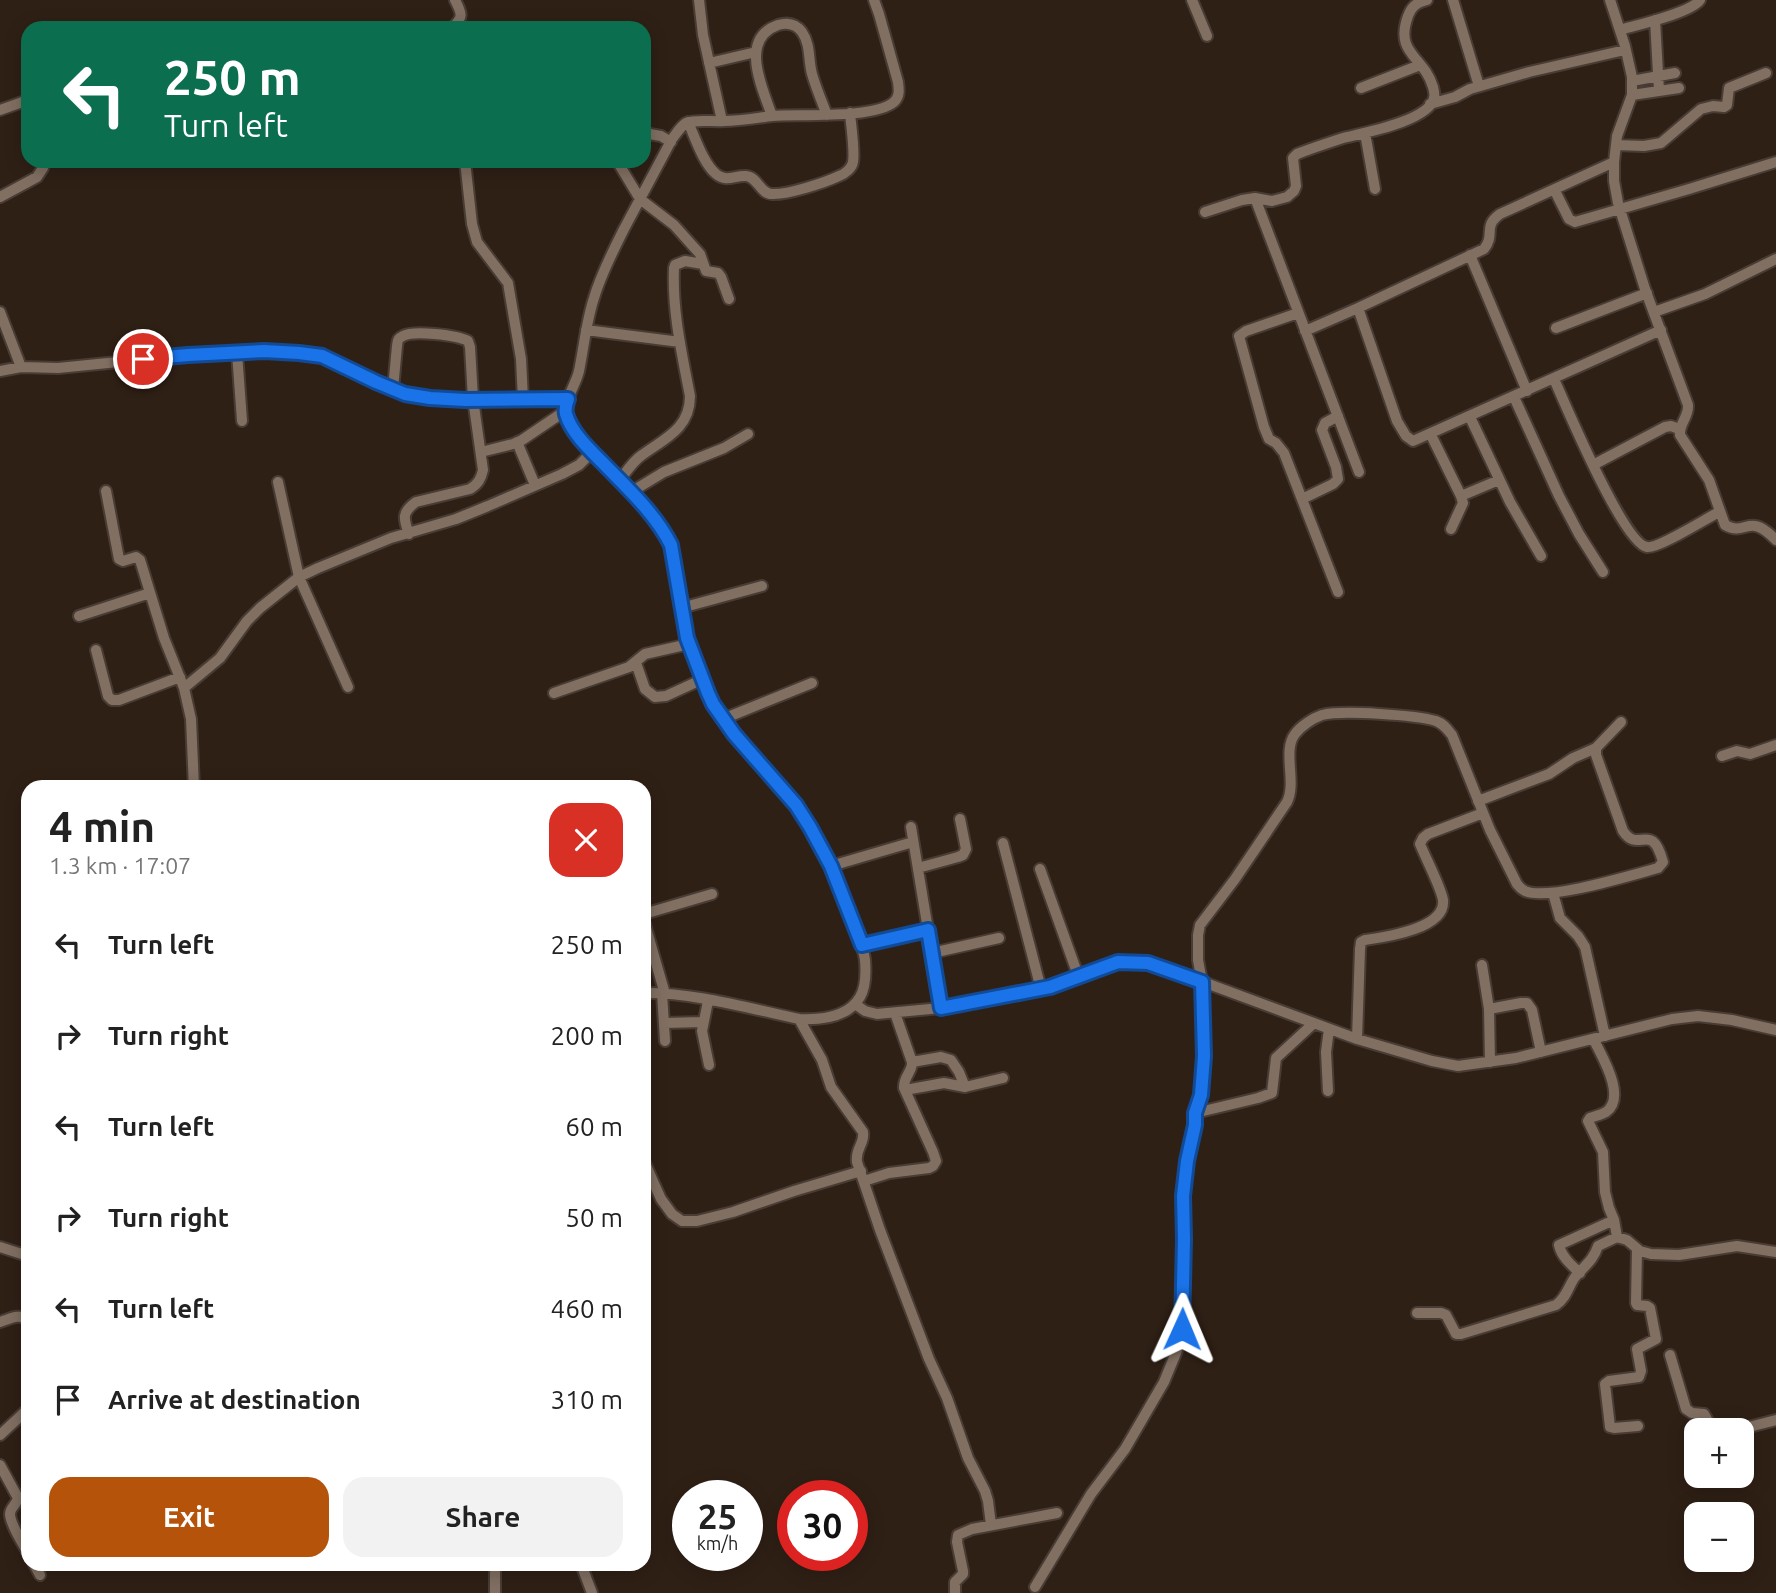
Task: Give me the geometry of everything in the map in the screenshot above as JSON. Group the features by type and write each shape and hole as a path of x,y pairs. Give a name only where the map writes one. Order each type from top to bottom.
{"street":[{"path":"455,0 461,16 459,21"},
{"path":"699,0 703,34 722,121"},
{"path":"651,993 815,1020 832,1017 855,1004 864,988 865,960 862,945 831,866 810,827 796,805 734,734 713,704 690,644 671,545 660,525 593,452 565,411 579,372 596,290 640,199 678,130 688,122 827,115 887,106 899,93 898,82 874,0"},
{"path":"1207,0 1193,2 1207,36"},
{"path":"1205,212 1242,200 1255,198 1272,201 1287,197 1296,186 1292,163 1297,154 1398,124 1418,114 1430,104 1434,99 1434,92 1430,80 1408,50 1403,30 1411,8 1427,0"},
{"path":"1453,0 1479,86"},
{"path":"1610,0 1632,81 1632,95 1617,136 1614,181 1620,210 1647,293 1688,405 1689,412 1679,429 1683,441 1709,480 1725,525 1735,529 1757,525 1776,540"},
{"path":"1620,30 1696,5 1700,0"},
{"path":"1655,20 1659,91"},
{"path":"772,116 756,65 756,52 759,42 768,31 783,24 795,25 801,30 808,44 811,73 827,115"},
{"path":"1430,104 1529,72 1625,50"},
{"path":"709,63 756,52"},
{"path":"1361,88 1420,65"},
{"path":"1632,81 1675,73"},
{"path":"1616,145 1644,146 1661,143 1701,109 1727,105 1729,88 1766,73"},
{"path":"1632,95 1679,88"},
{"path":"0,110 21,102"},
{"path":"688,122 709,166 717,175 724,179 746,176 767,194 771,194 793,191 840,176 849,169 853,162 850,113"},
{"path":"1365,132 1375,189"},
{"path":"651,134 671,142"},
{"path":"1304,331 1484,249 1489,243 1489,224 1500,214 1614,162"},
{"path":"1555,191 1569,219 1575,222 1776,162"},
{"path":"0,197 37,177 43,168"},
{"path":"467,168 472,224 477,242 508,283 522,359 523,400"},
{"path":"621,168 640,199 674,225 700,254 706,271 718,273 729,299"},
{"path":"1255,198 1359,472"},
{"path":"1470,255 1527,391"},
{"path":"1654,312 1705,294 1776,259"},
{"path":"620,480 636,459 670,436 684,419 690,396 675,306 674,268 685,261 703,264"},
{"path":"1556,328 1647,293"},
{"path":"1358,308 1397,421 1406,436 1413,441 1661,330"},
{"path":"0,312 21,367"},
{"path":"1298,313 1246,331 1239,336 1264,427 1269,439 1284,453 1338,592"},
{"path":"586,330 680,342"},
{"path":"393,389 398,339 401,337 413,334 459,337 468,341 482,478 470,489 460,493 416,502 406,510 409,534"},
{"path":"0,371 21,367 58,368 188,355 288,352 322,356 405,394 430,398 568,399"},
{"path":"237,353 242,421"},
{"path":"1554,379 1583,447 1622,519 1644,547 1650,548 1719,512"},
{"path":"1514,397 1559,496 1603,572"},
{"path":"481,452 517,442 565,411"},
{"path":"1302,499 1333,485 1338,479 1322,430 1325,423 1338,416"},
{"path":"1470,417 1499,480 1541,556"},
{"path":"1593,465 1665,427 1679,429"},
{"path":"631,492 664,471 724,448 748,434"},
{"path":"1431,435 1461,496 1462,503 1451,529"},
{"path":"517,442 535,485"},
{"path":"96,650 108,696 112,700 182,682 220,658 247,621 299,577 391,538 456,519 488,506 562,474 579,465 593,452"},
{"path":"1461,496 1499,480"},
{"path":"278,482 299,577 348,687"},
{"path":"477,484 488,506"},
{"path":"106,491 119,559 123,561 136,557 140,560 164,638 182,682 191,719 194,780"},
{"path":"681,608 762,586"},
{"path":"79,616 150,593"},
{"path":"554,694 629,667 645,654 690,644"},
{"path":"636,663 645,689 655,696 666,696 703,679"},
{"path":"723,719 812,683"},
{"path":"1035,1587 1091,1494 1125,1449 1164,1382 1178,1348 1182,1329 1183,1196 1195,1113 1201,1095 1204,1056 1194,979 1198,960 1198,935 1200,925 1287,803 1291,784 1291,742 1295,734 1321,715 1406,716 1445,725 1452,735 1490,830 1517,884 1530,892 1553,893 1658,868 1663,862 1654,841 1632,840 1623,831 1596,755 1596,748"},
{"path":"1478,801 1549,774 1567,761 1596,748 1621,722"},
{"path":"1722,756 1737,751 1750,754 1776,745"},
{"path":"1357,1039 1361,942 1411,930 1430,922 1439,914 1443,900 1420,844 1428,835 1483,813"},
{"path":"918,868 963,855 967,849 960,819"},
{"path":"911,827 941,1008"},
{"path":"831,866 913,842"},
{"path":"1003,844 1041,989"},
{"path":"1040,869 1079,978"},
{"path":"1553,893 1560,918 1578,936 1584,947 1599,1038 1615,1089 1614,1101 1610,1107 1604,1113 1588,1119 1603,1152 1605,1192 1617,1237"},
{"path":"651,912 712,894"},
{"path":"862,945 928,930"},
{"path":"932,953 999,938"},
{"path":"651,948 663,993 665,1041"},
{"path":"855,1004 865,1011 877,1014 941,1008 1041,989 1079,978 1118,962 1131,962 1148,963 1357,1039 1458,1066 1516,1058 1672,1019 1698,1016 1776,1030"},
{"path":"1482,965 1489,1009 1490,1062"},
{"path":"708,1001 702,1038 709,1065"},
{"path":"1489,1009 1527,1003 1532,1010 1541,1052"},
{"path":"651,1177 661,1199 672,1214 682,1221 698,1221 794,1191 862,1176 929,1168 935,1164 936,1158 905,1090 903,1082 913,1066 895,1013"},
{"path":"799,1019 822,1060 831,1087 863,1132 864,1138 856,1153 857,1162 929,1359 947,1398 968,1458 985,1491 991,1525"},
{"path":"664,1023 703,1022"},
{"path":"1195,1113 1272,1093 1276,1058 1314,1023"},
{"path":"1328,1091 1326,1052 1329,1029"},
{"path":"912,1062 941,1057 951,1060 965,1087"},
{"path":"905,1090 944,1083 965,1087 1003,1078"},
{"path":"1580,1273 1567,1261 1559,1245 1614,1220"},
{"path":"1417,1313 1441,1312 1446,1315 1456,1334 1461,1334 1556,1305 1593,1258 1598,1245 1617,1237 1651,1254 1672,1255 1737,1245 1776,1252"},
{"path":"0,1248 21,1254"},
{"path":"1637,1249 1636,1303 1650,1308 1656,1339 1637,1349 1641,1371 1639,1377 1609,1381 1605,1384 1611,1427 1638,1426"},
{"path":"0,1322 21,1317"},
{"path":"1670,1354 1686,1409 1692,1413 1704,1414 1706,1418"},
{"path":"0,1435 21,1416"},
{"path":"1754,1426 1776,1420"},
{"path":"0,1465 18,1498 10,1515 21,1540"},
{"path":"955,1593 955,1582 963,1574 958,1535 968,1530 1056,1513"},
{"path":"495,1571 495,1593"},
{"path":"584,1571 592,1593"}],"route":[{"path":"143,359 264,351 299,353 322,356 405,394 465,400 568,399 565,411 578,435 643,505 666,535 671,545 687,638 713,704 734,734 796,805 810,827 831,866 862,945 928,930 941,1008 1050,987 1118,962 1148,963 1202,982 1204,1056 1201,1095 1195,1113 1183,1196 1182,1329"}]}
